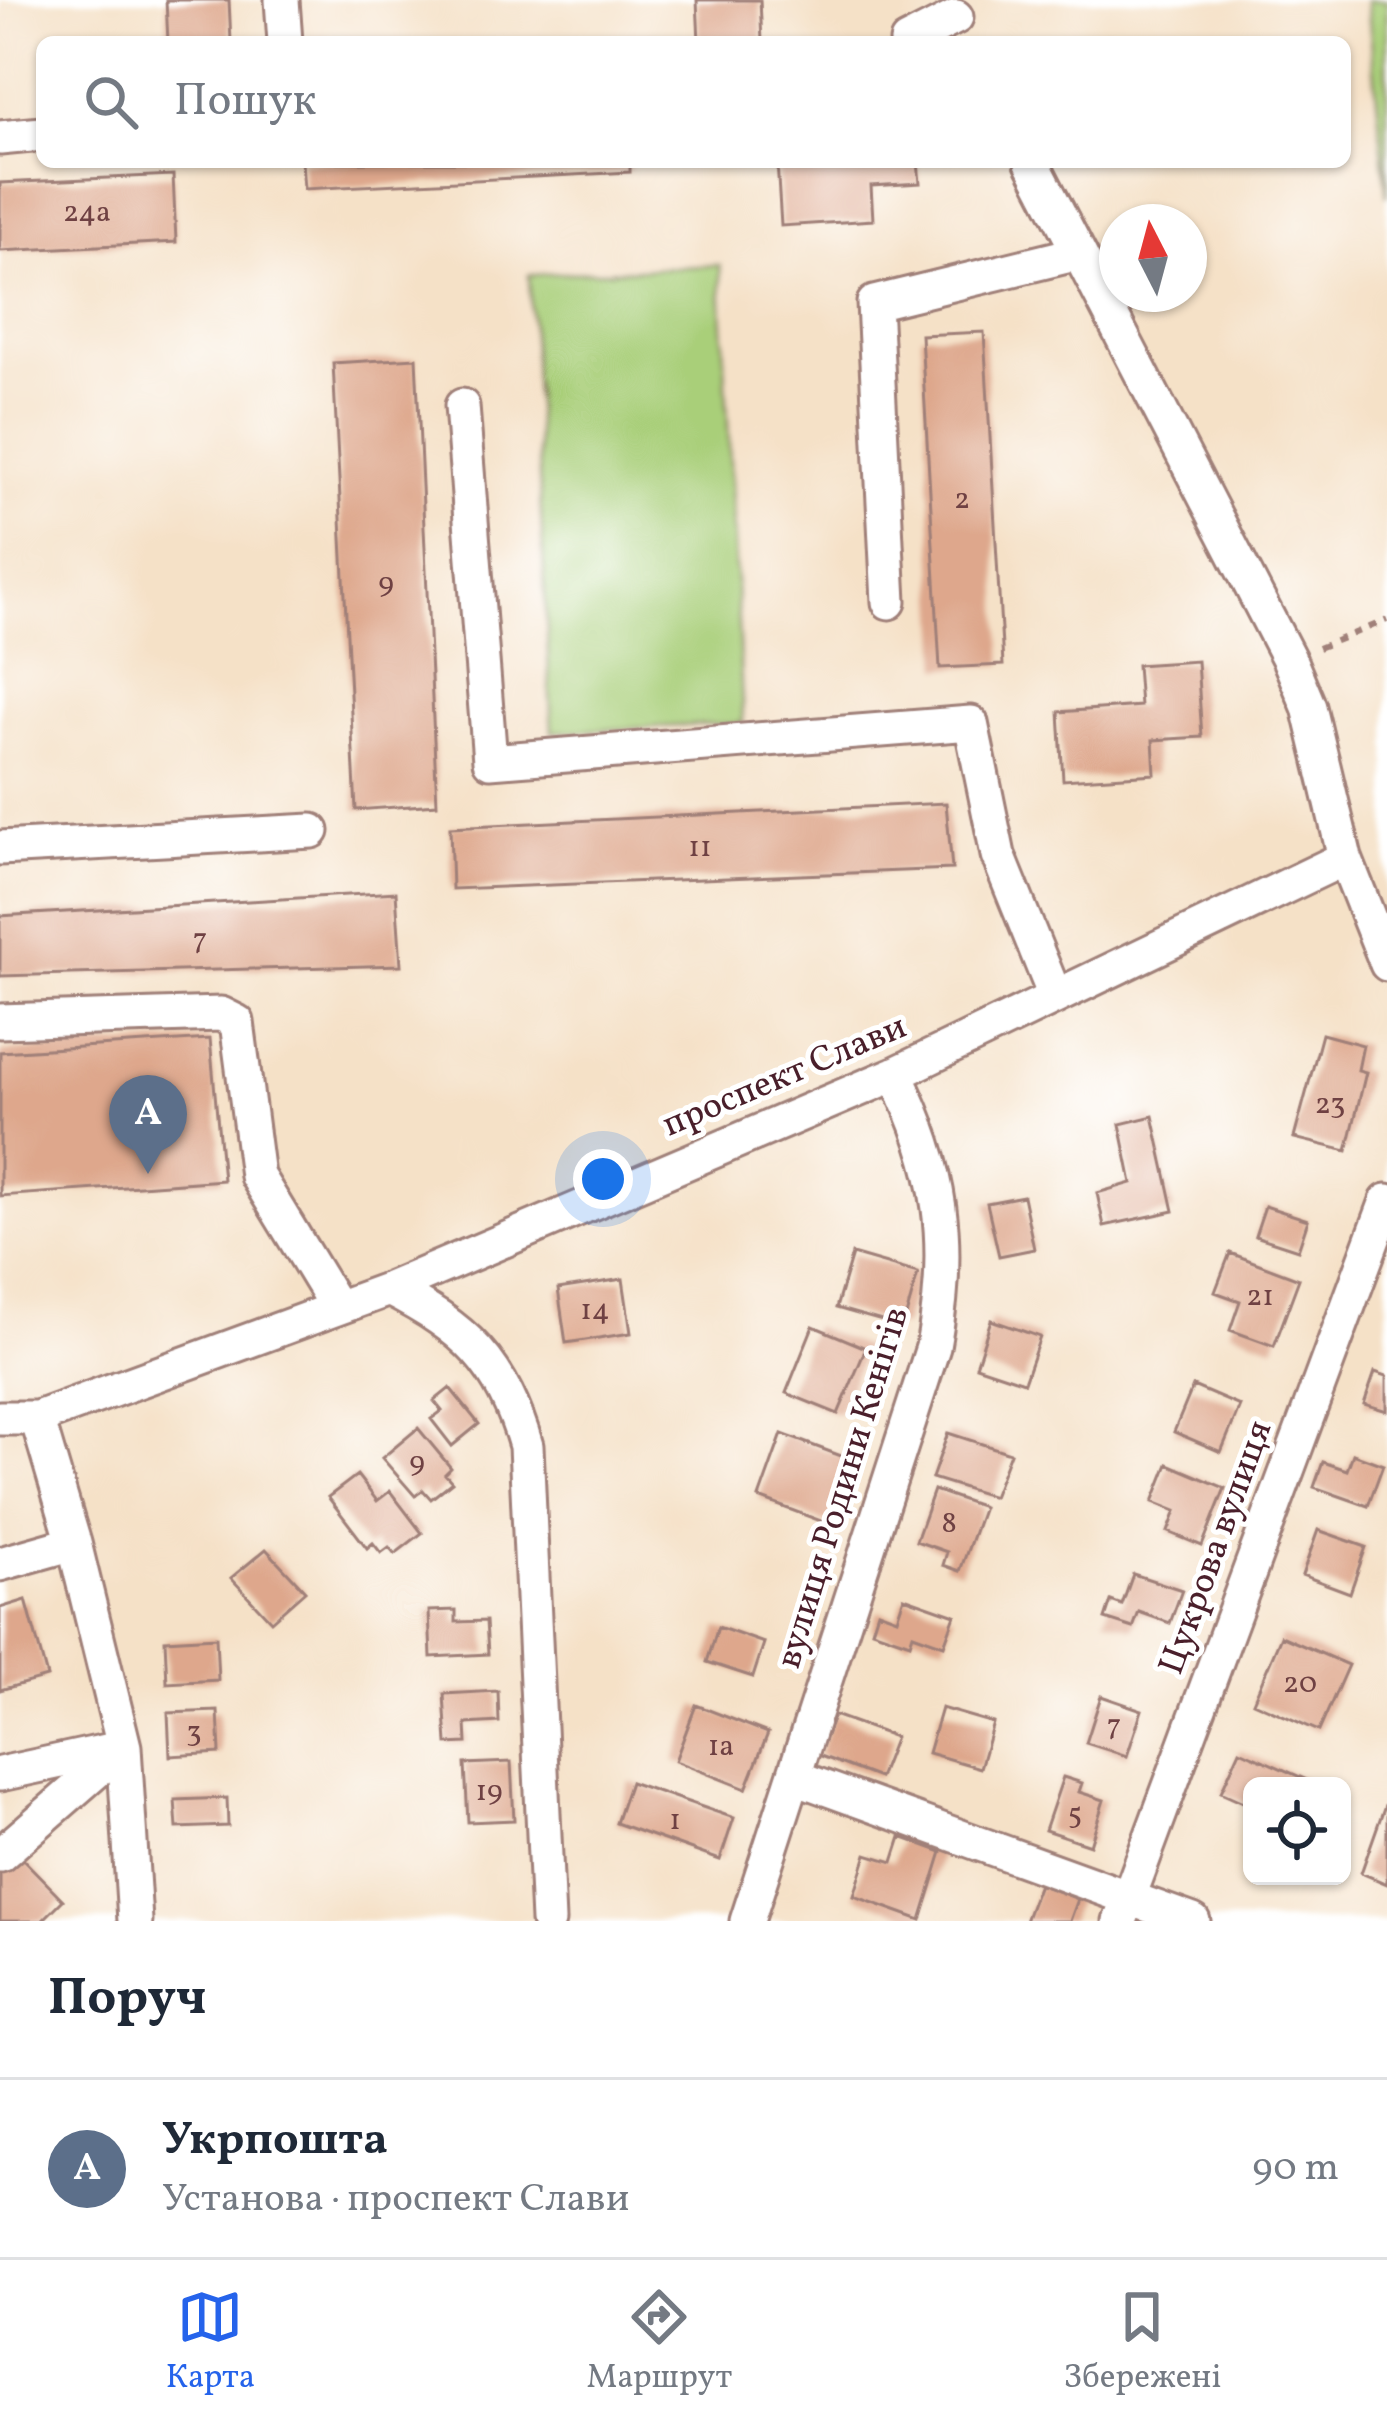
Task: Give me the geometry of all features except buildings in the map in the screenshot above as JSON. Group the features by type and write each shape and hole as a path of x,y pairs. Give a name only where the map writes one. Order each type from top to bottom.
{"street":[{"path":"282,0 285,36"},
{"path":"921,36 957,20"},
{"path":"0,137 36,134"},
{"path":"1035,168 1289,659 1309,707 1345,858 1387,964"},
{"path":"889,602 874,303 1079,253"},
{"path":"462,406 490,761 971,723 998,855 1055,996"},
{"path":"0,848 312,830"},
{"name":"проспект Слави","path":"0,1418 37,1418 389,1289 896,1074 1345,858"},
{"path":"0,1021 221,1014 237,1022 257,1176 336,1306"},
{"name":"вулиця Родини Кенігів","path":"747,1921 934,1347 942,1300 941,1206 932,1160 896,1074"},
{"name":"Цукрова вулиця","path":"1124,1910 1387,1201"},
{"path":"389,1289 434,1312 467,1337 505,1387 526,1446 548,1921"},
{"path":"37,1418 124,1747 135,1921"},
{"path":"0,1564 74,1544"},
{"path":"0,1774 124,1747"},
{"path":"0,1855 124,1747"},
{"path":"795,1777 1124,1910 1193,1921"}],"path":[{"path":"1289,659 1387,620"}],"green space":[{"path":"1367,0 1387,0 1387,196"},
{"path":"720,265 743,723 552,732 529,275"}],"place":[{"name":"Укрпошта","path":"148,1174"}]}
